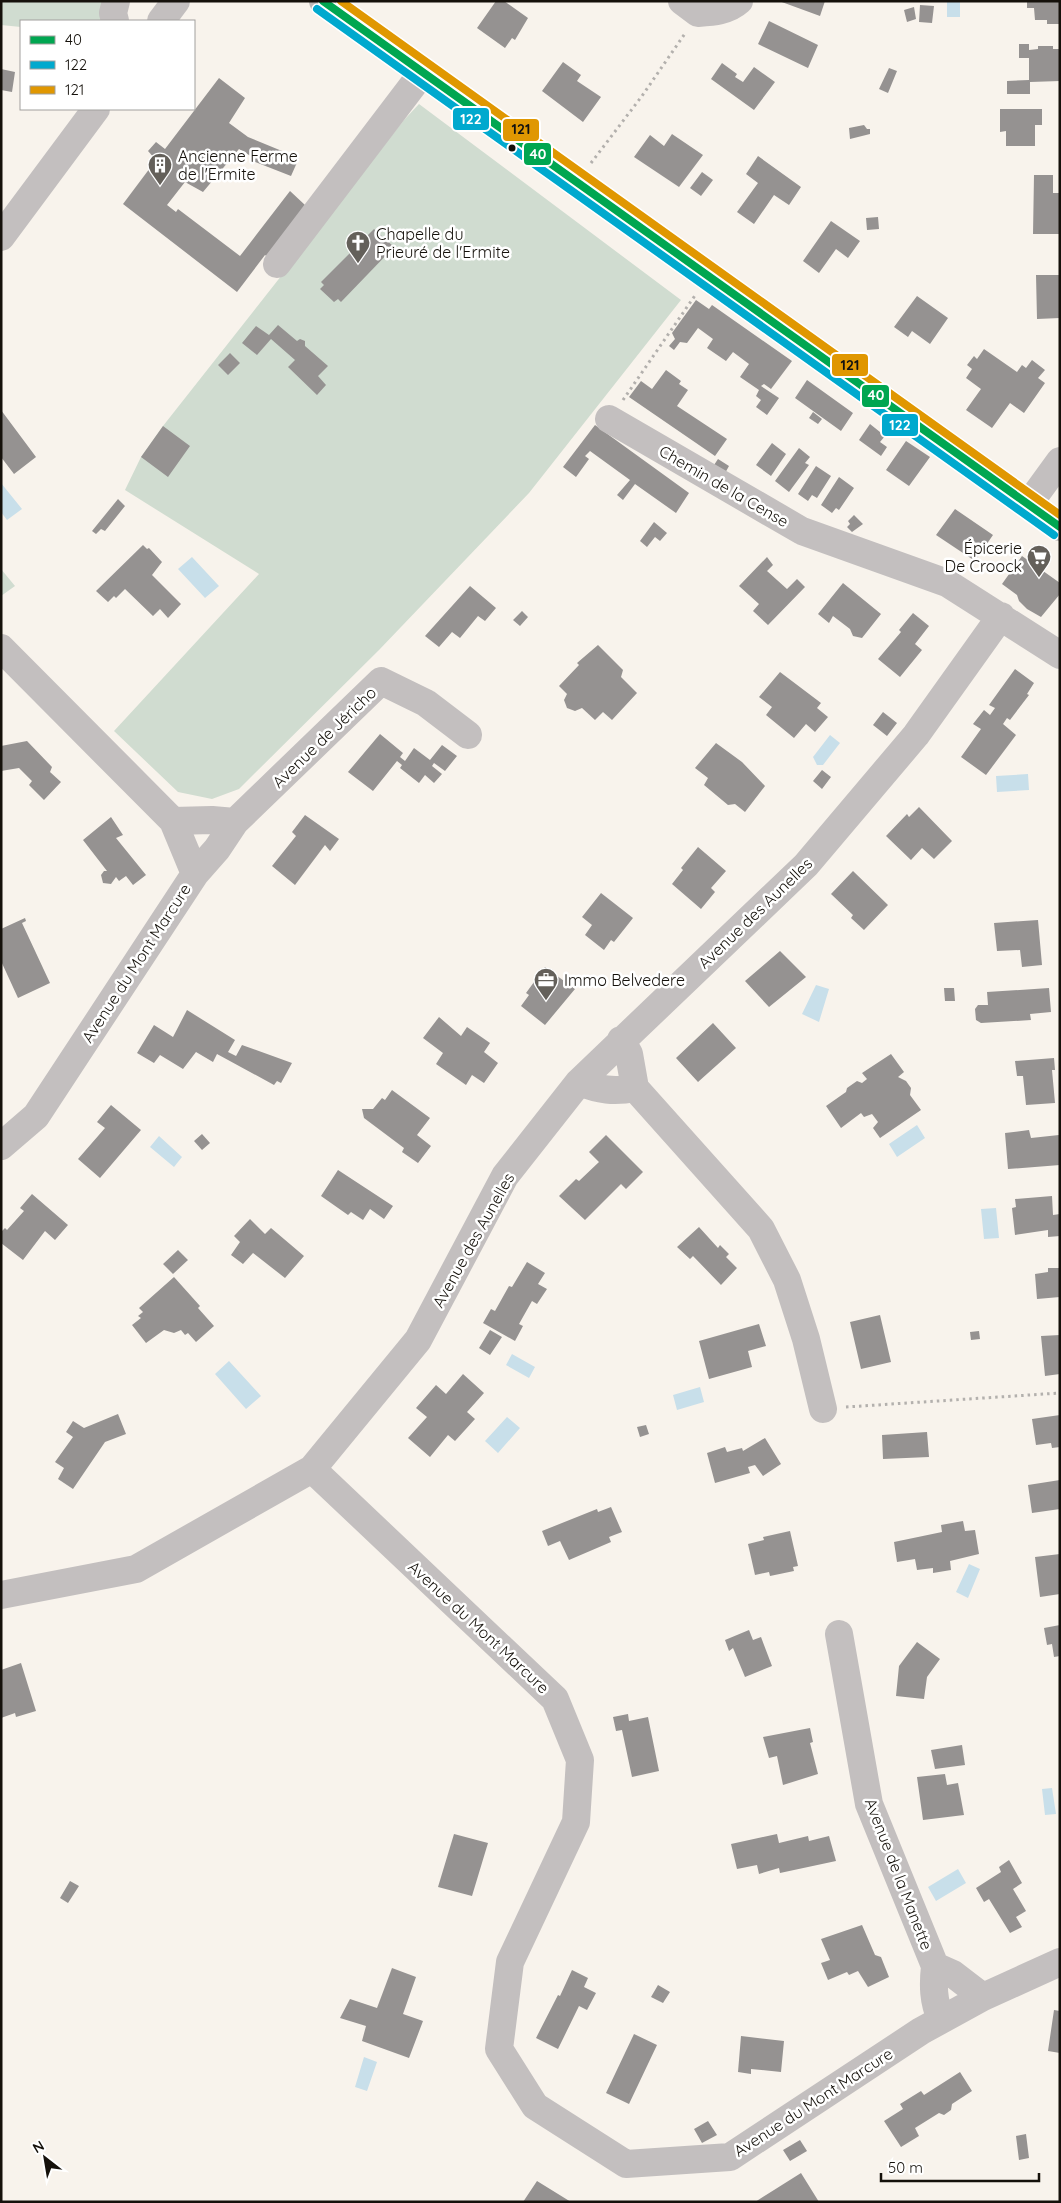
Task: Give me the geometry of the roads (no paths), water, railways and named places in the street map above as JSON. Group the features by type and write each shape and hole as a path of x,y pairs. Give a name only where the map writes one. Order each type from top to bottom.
{"main road":[{"path":"323,1 1060,527"}],"street":[{"path":"115,20 113,12 116,1"},
{"path":"162,20 176,1"},
{"path":"690,7 723,10 733,7 739,1"},
{"path":"277,264 422,72"},
{"path":"1,237 95,110"},
{"name":"Chemin de la Cense","path":"609,419 802,531 947,583 1060,655"},
{"path":"1028,505 1060,460"},
{"name":"Avenue des Aunelles","path":"312,1469 418,1340 505,1176 579,1082 806,864 916,736 1001,616"},
{"name":"Avenue du Mont Marcure","path":"1,648 173,821 194,874 36,1116 1,1146"},
{"name":"Avenue de Jéricho","path":"194,874 217,849 236,822 381,681 426,703 468,735"},
{"path":"173,821 236,822"},
{"path":"621,1040 629,1054 635,1088 761,1230 787,1280 806,1339 822,1409"},
{"path":"579,1082 597,1089 618,1092 635,1088"},
{"path":"1,1595 136,1569 312,1469"},
{"name":"Avenue du Mont Marcure","path":"312,1469 555,1700 580,1760 576,1822 510,1962 499,2049 535,2106 626,2164 730,2157 941,2019 983,1997 1060,1962"},
{"name":"Avenue de la Manette","path":"839,1634 869,1804 935,1966 933,1983 935,2005 941,2019"},
{"name":"Avenue de la Manette","path":"935,1966 953,1974 983,1997"}],"water":[{"path":"947,1 960,1 960,17 947,17"},
{"path":"1,483 22,509 7,520 1,512"},
{"path":"192,557 219,586 205,598 178,569"},
{"path":"830,735 840,743 823,765 817,765 813,757"},
{"path":"1028,774 1029,790 997,792 996,776"},
{"path":"816,985 829,989 819,1022 802,1014"},
{"path":"917,1125 925,1138 897,1157 889,1144"},
{"path":"159,1136 182,1157 174,1167 150,1147"},
{"path":"996,1208 999,1238 984,1239 981,1209"},
{"path":"512,1354 535,1367 529,1378 506,1365"},
{"path":"229,1361 261,1396 246,1409 215,1374"},
{"path":"700,1387 704,1402 677,1410 673,1395"},
{"path":"507,1417 520,1428 498,1453 485,1441"},
{"path":"969,1564 980,1569 968,1598 956,1592"},
{"path":"1052,1788 1056,1814 1045,1815 1042,1789"},
{"path":"958,1869 966,1883 936,1901 928,1887"},
{"path":"364,2057 377,2062 367,2091 355,2087"}],"place":[{"name":"Ancienne Ferme de l'Ermite","path":"160,186"},
{"name":"Chapelle du Prieuré de l'Ermite","path":"358,264"},
{"name":"Épicerie De Croock","path":"1039,578"},
{"name":"Immo Belvedere","path":"546,1001"}]}
